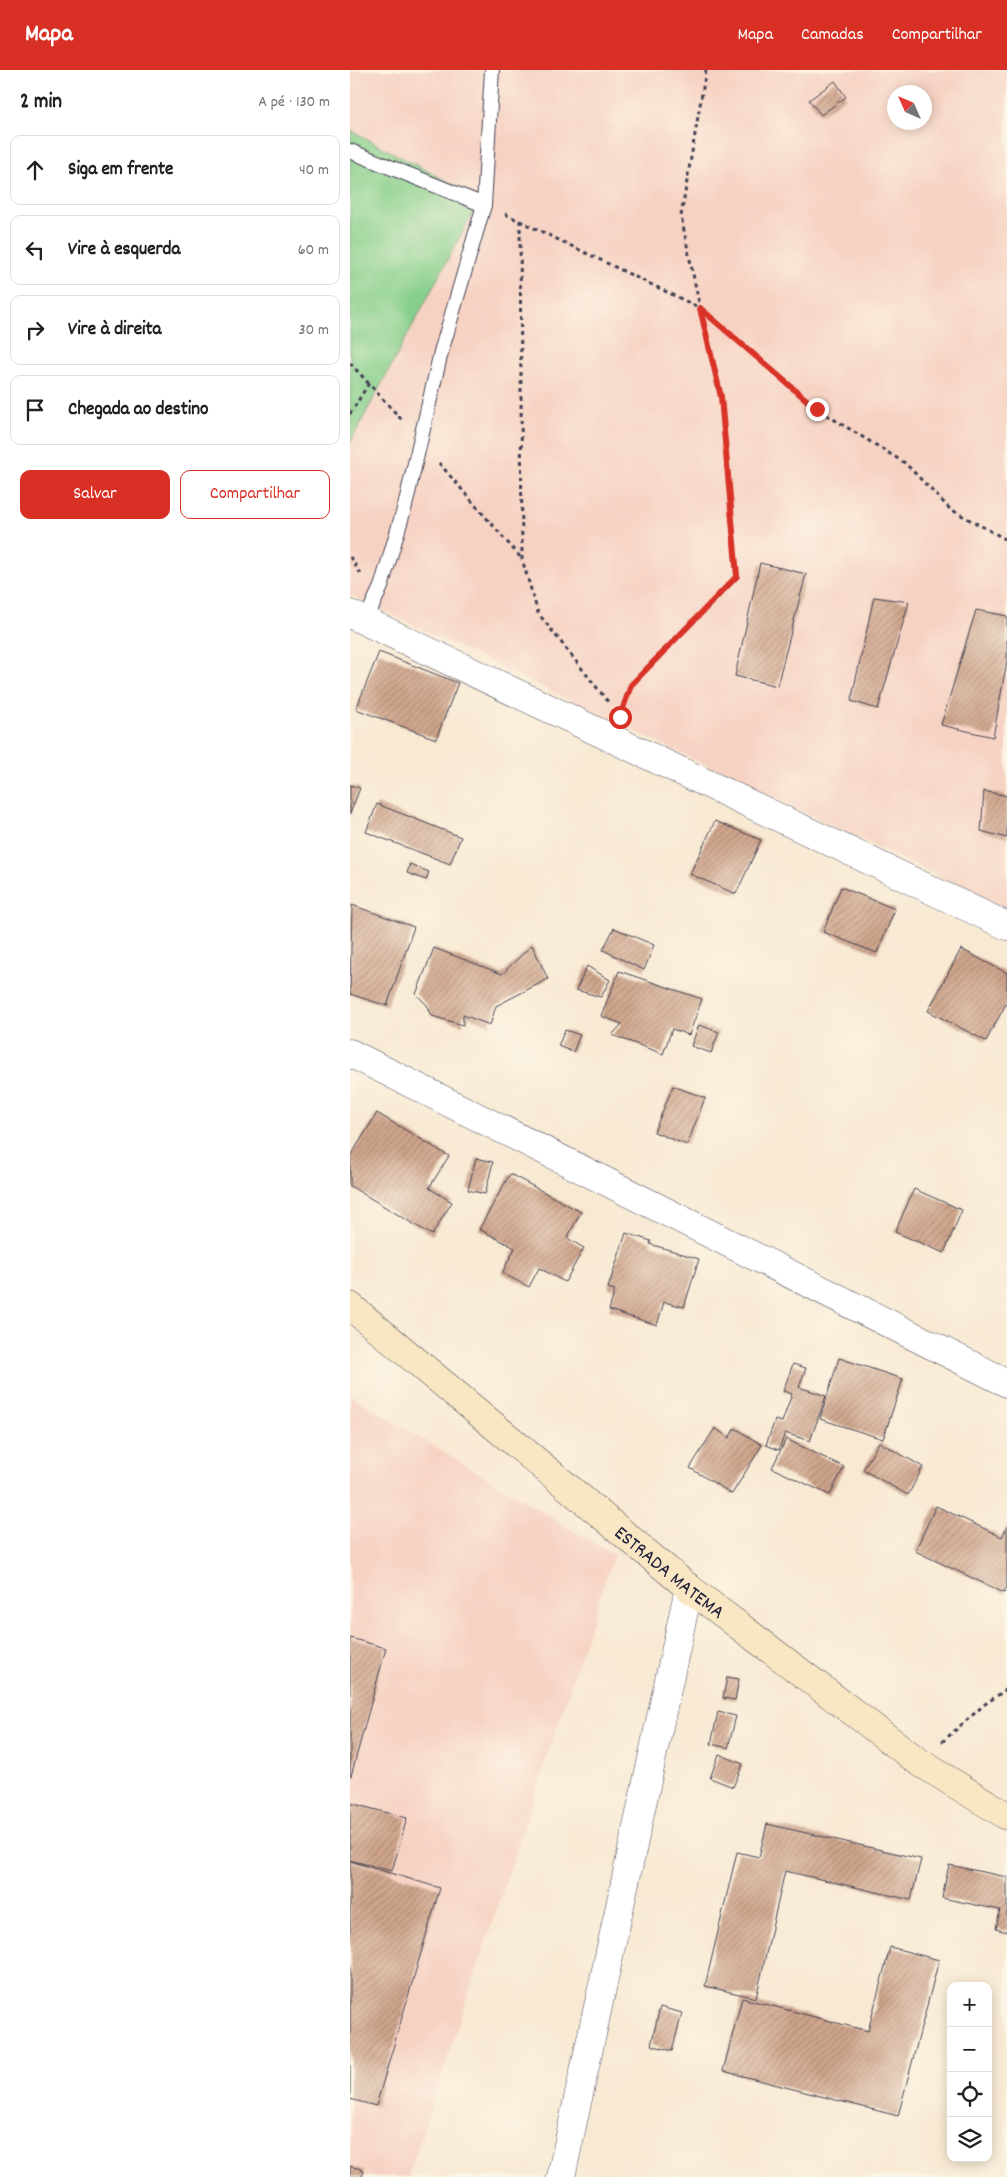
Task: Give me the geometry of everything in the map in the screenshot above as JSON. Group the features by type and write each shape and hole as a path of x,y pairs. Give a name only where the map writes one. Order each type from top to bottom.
{"street":[{"path":"357,617 1007,926"},
{"path":"350,1053 1007,1383"},
{"name":"ESTRADA MATEMA","path":"350,1306 689,1588 919,1762 1007,1816"},
{"path":"561,2177 689,1588"}],"lane":[{"path":"357,617 381,588 405,506 441,352 484,205 492,70"},
{"path":"350,151 484,205"}],"path":[{"path":"520,220 522,559 538,613 620,717 631,685 737,576 721,397 681,216 706,70"},
{"path":"484,205 520,220 700,308 817,409 905,463 950,509 1007,540"},
{"path":"350,414 369,383"},
{"path":"919,1762 985,1704 1007,1689"}],"shaded area":[{"path":"350,70 1007,70 1007,909 350,595"},
{"path":"350,1395 614,1555 408,2177 350,2177"}],"green space":[{"path":"350,130 480,199 350,443"}],"building":[{"path":"835,81 846,97 821,115 809,100"},
{"path":"760,563 806,574 777,686 735,676"},
{"path":"874,597 909,602 878,709 851,701"},
{"path":"976,610 1007,616 1007,661 993,737 941,725"},
{"path":"379,652 458,683 436,739 356,709"},
{"path":"350,785 360,788 350,814"},
{"path":"984,791 1007,796 1007,838 981,831"},
{"path":"377,804 461,837 450,864 366,832"},
{"path":"715,821 761,840 736,894 690,874"},
{"path":"410,864 429,872 426,880 407,873"},
{"path":"841,887 895,909 877,953 823,932"},
{"path":"352,905 414,927 387,1006 350,994"},
{"path":"614,928 654,945 644,970 603,950"},
{"path":"532,945 548,979 496,1006 490,1025 463,1015 463,1025 432,1016 427,1005 416,994 434,948 502,974"},
{"path":"961,949 1007,973 1007,1002 986,1041 928,1011"},
{"path":"587,966 610,980 601,997 576,990"},
{"path":"619,971 702,999 689,1035 672,1029 663,1054 612,1035 622,1024 601,1016"},
{"path":"699,1025 719,1032 711,1053 691,1046"},
{"path":"565,1030 580,1035 573,1052 558,1046"},
{"path":"673,1086 705,1098 687,1145 654,1132"},
{"path":"377,1113 449,1156 429,1188 452,1202 432,1235 350,1186 350,1157"},
{"path":"476,1158 493,1162 485,1194 468,1190"},
{"path":"510,1174 581,1212 567,1238 584,1248 565,1282 539,1268 529,1287 502,1273 515,1248 479,1229"},
{"path":"914,1189 962,1210 944,1253 895,1232"},
{"path":"626,1233 651,1241 650,1244 699,1259 684,1307 664,1302 657,1325 609,1310 615,1290 608,1288"},
{"path":"839,1358 903,1379 883,1439 820,1419"},
{"path":"793,1364 806,1368 799,1387 826,1396 810,1441 785,1433 779,1450 766,1445 775,1420 782,1422 792,1394 783,1391"},
{"path":"715,1428 729,1438 735,1428 762,1445 732,1494 690,1468"},
{"path":"786,1439 844,1467 830,1495 772,1468"},
{"path":"879,1442 923,1467 908,1495 863,1470"},
{"path":"936,1506 1002,1537 1007,1526 1007,1587 1004,1593 915,1551"},
{"path":"350,1638 386,1648 351,1776 350,1776"},
{"path":"727,1677 739,1679 735,1700 723,1698"},
{"path":"718,1712 736,1716 728,1748 711,1744"},
{"path":"719,1754 743,1764 733,1787 710,1778"},
{"path":"350,1803 407,1818 392,1871 350,1860"},
{"path":"767,1824 921,1859 911,1900 785,1871 756,1998 705,1986 737,1852 759,1857"},
{"path":"350,1861 440,1888 376,2106 350,2099"},
{"path":"949,1865 1007,1877 1007,1932 996,1929 1000,1910 942,1898"},
{"path":"890,1947 939,1960 898,2116 723,2071 742,1998 868,2031"},
{"path":"660,2007 682,2013 672,2051 651,2045"},
{"path":"350,2166 364,2170 362,2177 350,2177"}],"route":[{"path":"620,717 631,685 677,640 737,576 721,397 700,308 817,409"}]}
